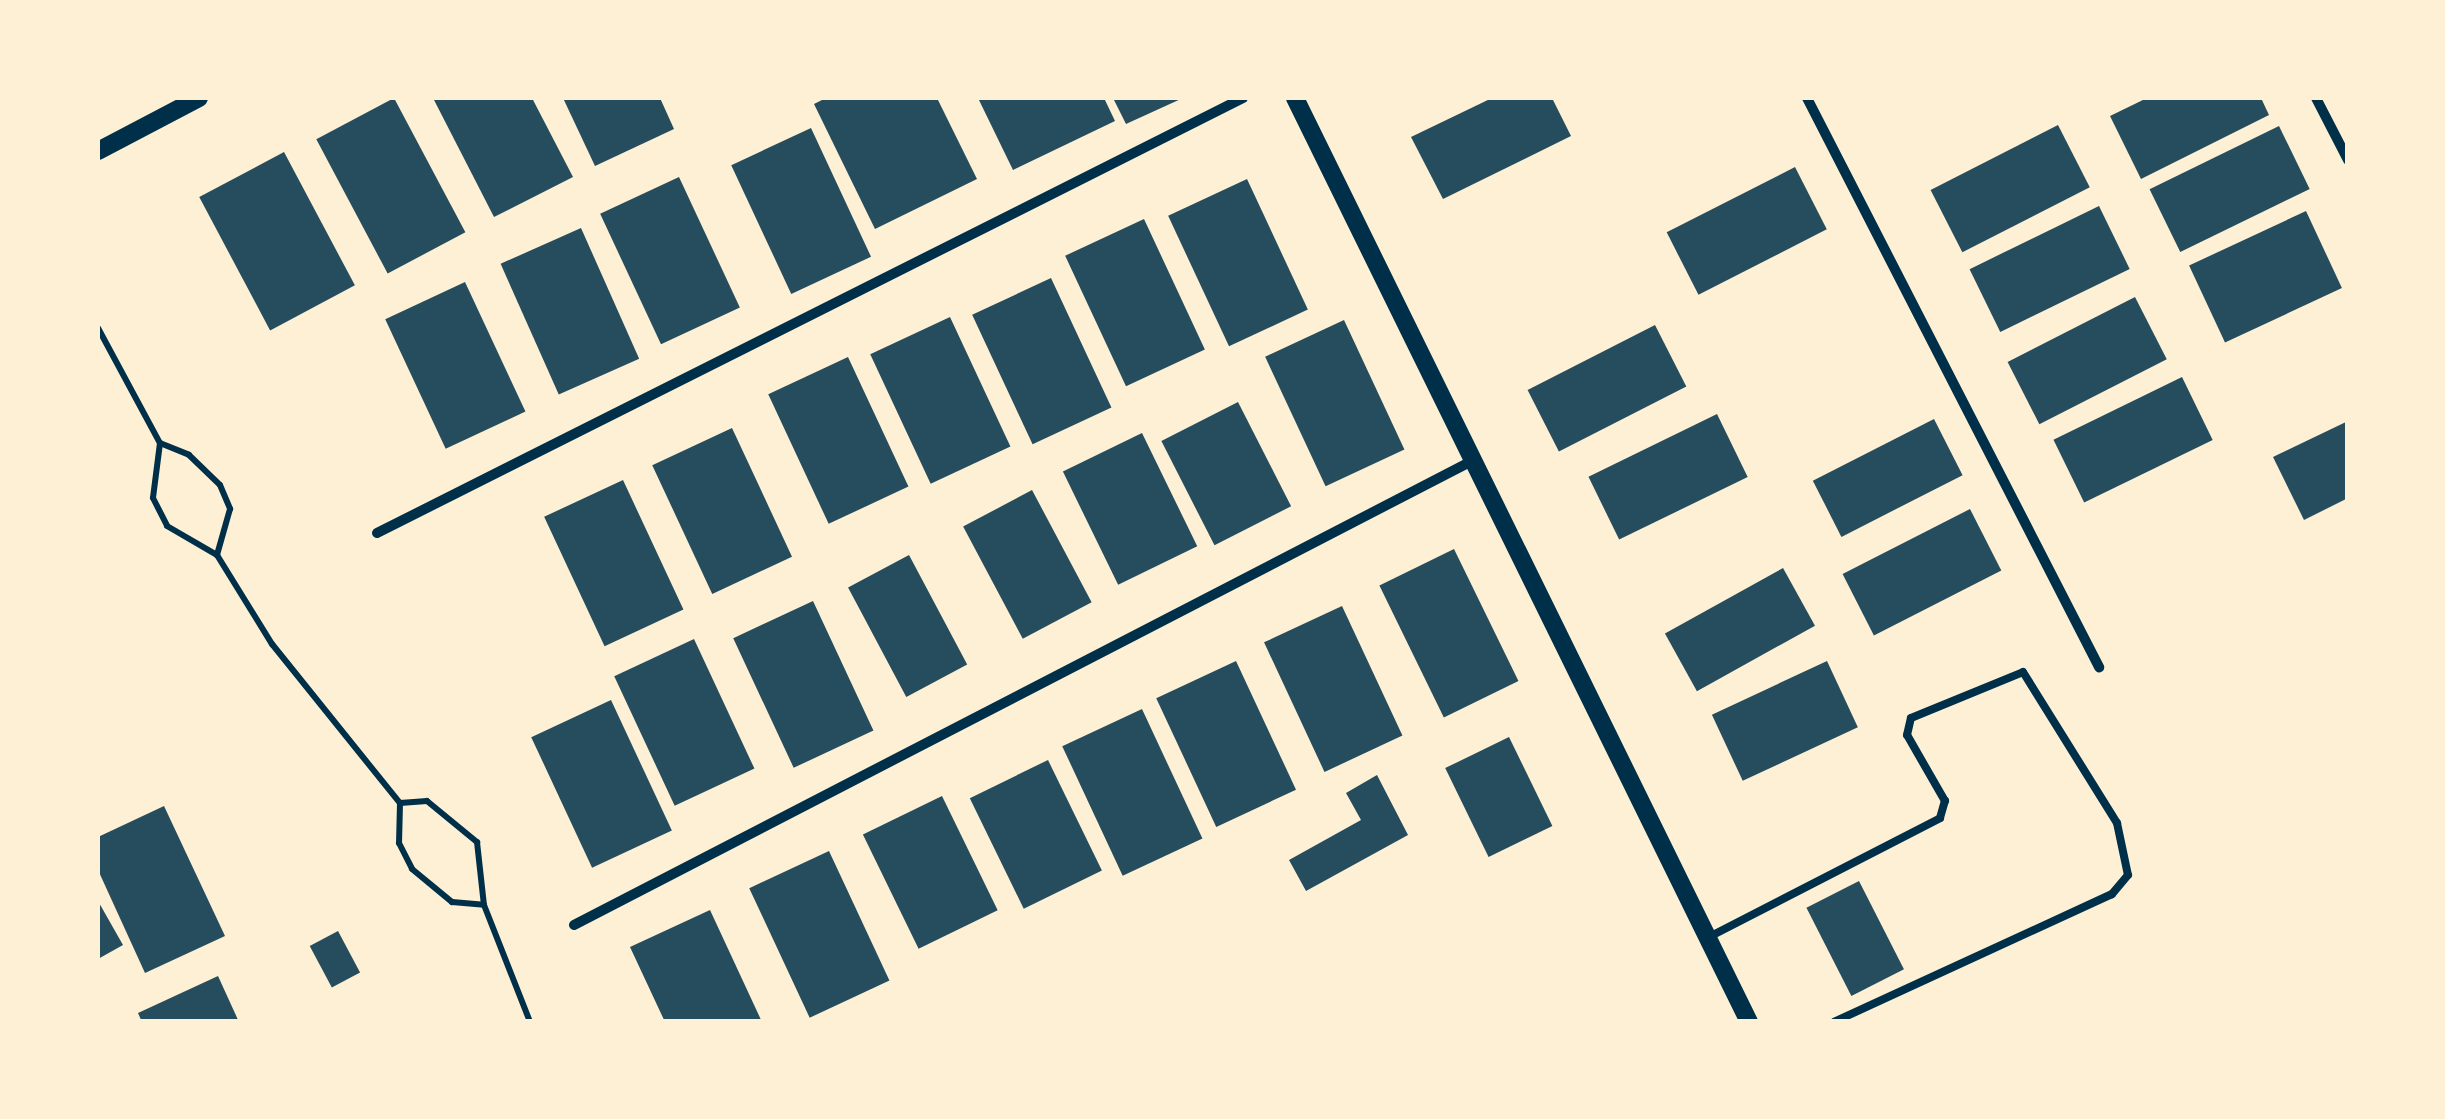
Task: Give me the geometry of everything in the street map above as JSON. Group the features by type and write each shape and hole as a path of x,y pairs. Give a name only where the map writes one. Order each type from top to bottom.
{"street":[{"path":"98,151 199,98"},
{"path":"377,533 1243,98"},
{"path":"1294,98 1470,462 1750,1022"},
{"path":"1807,98 2099,667"},
{"path":"2316,98 2348,160"},
{"path":"574,925 1470,462"}],"lane":[{"path":"1707,938 1940,818 1945,801 1907,735 1911,718 2024,672 2118,823 2128,874 2112,894 1834,1022"}],"path":[{"path":"98,328 160,443 153,498 167,526 217,555 272,644 400,802 399,843 412,869 452,902 484,905"},
{"path":"160,443 189,454 220,486 230,509 217,555"},
{"path":"400,802 428,802 477,842 484,905 530,1022"}],"building":[{"path":"394,98 465,232 388,274 316,139"},
{"path":"433,98 532,98 573,177 494,217"},
{"path":"563,98 660,98 674,129 595,166"},
{"path":"826,98 937,98 977,179 875,229 814,104"},
{"path":"978,98 1104,98 1115,121 1013,170"},
{"path":"1113,98 1183,98 1126,124"},
{"path":"1492,98 1552,98 1571,136 1443,199 1411,137"},
{"path":"2147,98 2261,98 2269,115 2141,179 2110,116"},
{"path":"2058,125 2090,187 1962,252 1931,190"},
{"path":"2279,126 2310,189 2180,252 2150,189"},
{"path":"811,128 871,257 791,294 731,165"},
{"path":"284,152 355,285 270,330 199,197"},
{"path":"1795,167 1827,229 1698,295 1667,232"},
{"path":"679,177 740,308 661,344 600,214"},
{"path":"1247,179 1308,310 1229,346 1168,216"},
{"path":"2099,206 2130,269 2000,332 1970,269"},
{"path":"2306,211 2342,288 2225,343 2189,266"},
{"path":"1144,219 1205,350 1126,386 1065,256"},
{"path":"581,228 639,359 559,394 501,264"},
{"path":"1051,278 1111,408 1033,444 972,315"},
{"path":"465,282 525,412 446,449 385,319"},
{"path":"2135,297 2167,359 2039,424 2008,362"},
{"path":"950,317 1010,447 931,484 870,354"},
{"path":"1344,320 1404,450 1326,486 1265,357"},
{"path":"1655,325 1686,386 1559,451 1528,390"},
{"path":"848,357 908,487 829,524 768,394"},
{"path":"2182,377 2213,440 2084,503 2053,440"},
{"path":"1238,402 1291,506 1214,545 1161,441"},
{"path":"1717,414 1748,477 1619,540 1588,477"},
{"path":"1934,419 1963,475 1841,537 1813,481"},
{"path":"2348,421 2348,498 2304,520 2273,457"},
{"path":"732,428 792,557 712,594 652,465"},
{"path":"1142,433 1197,546 1118,585 1063,472"},
{"path":"623,480 683,610 605,646 544,517"},
{"path":"1032,490 1092,602 1023,639 963,527"},
{"path":"1970,509 2001,570 1874,635 1843,574"},
{"path":"1454,549 1518,681 1444,718 1379,585"},
{"path":"909,555 967,664 906,697 848,587"},
{"path":"1783,568 1815,626 1697,691 1665,633"},
{"path":"813,601 873,731 794,768 733,638"},
{"path":"1342,606 1402,736 1324,772 1264,642"},
{"path":"694,639 754,769 675,806 614,676"},
{"path":"1236,661 1296,790 1216,827 1156,698"},
{"path":"1827,661 1858,727 1743,781 1712,715"},
{"path":"611,700 672,831 592,868 531,737"},
{"path":"1142,709 1202,839 1123,876 1062,746"},
{"path":"1509,737 1552,826 1489,857 1445,768"},
{"path":"1048,760 1102,871 1024,909 970,798"},
{"path":"1377,775 1408,835 1306,891 1289,860 1361,820 1346,793"},
{"path":"942,796 998,910 919,949 863,835"},
{"path":"164,806 225,936 145,973 98,870 98,837"},
{"path":"829,851 889,981 810,1018 749,888"},
{"path":"1859,881 1904,969 1851,996 1806,908"},
{"path":"98,901 123,945 98,959"},
{"path":"710,910 762,1022 665,1022 630,947"},
{"path":"338,931 360,972 332,988 310,946"},
{"path":"218,976 239,1022 142,1022 138,1013"}]}
